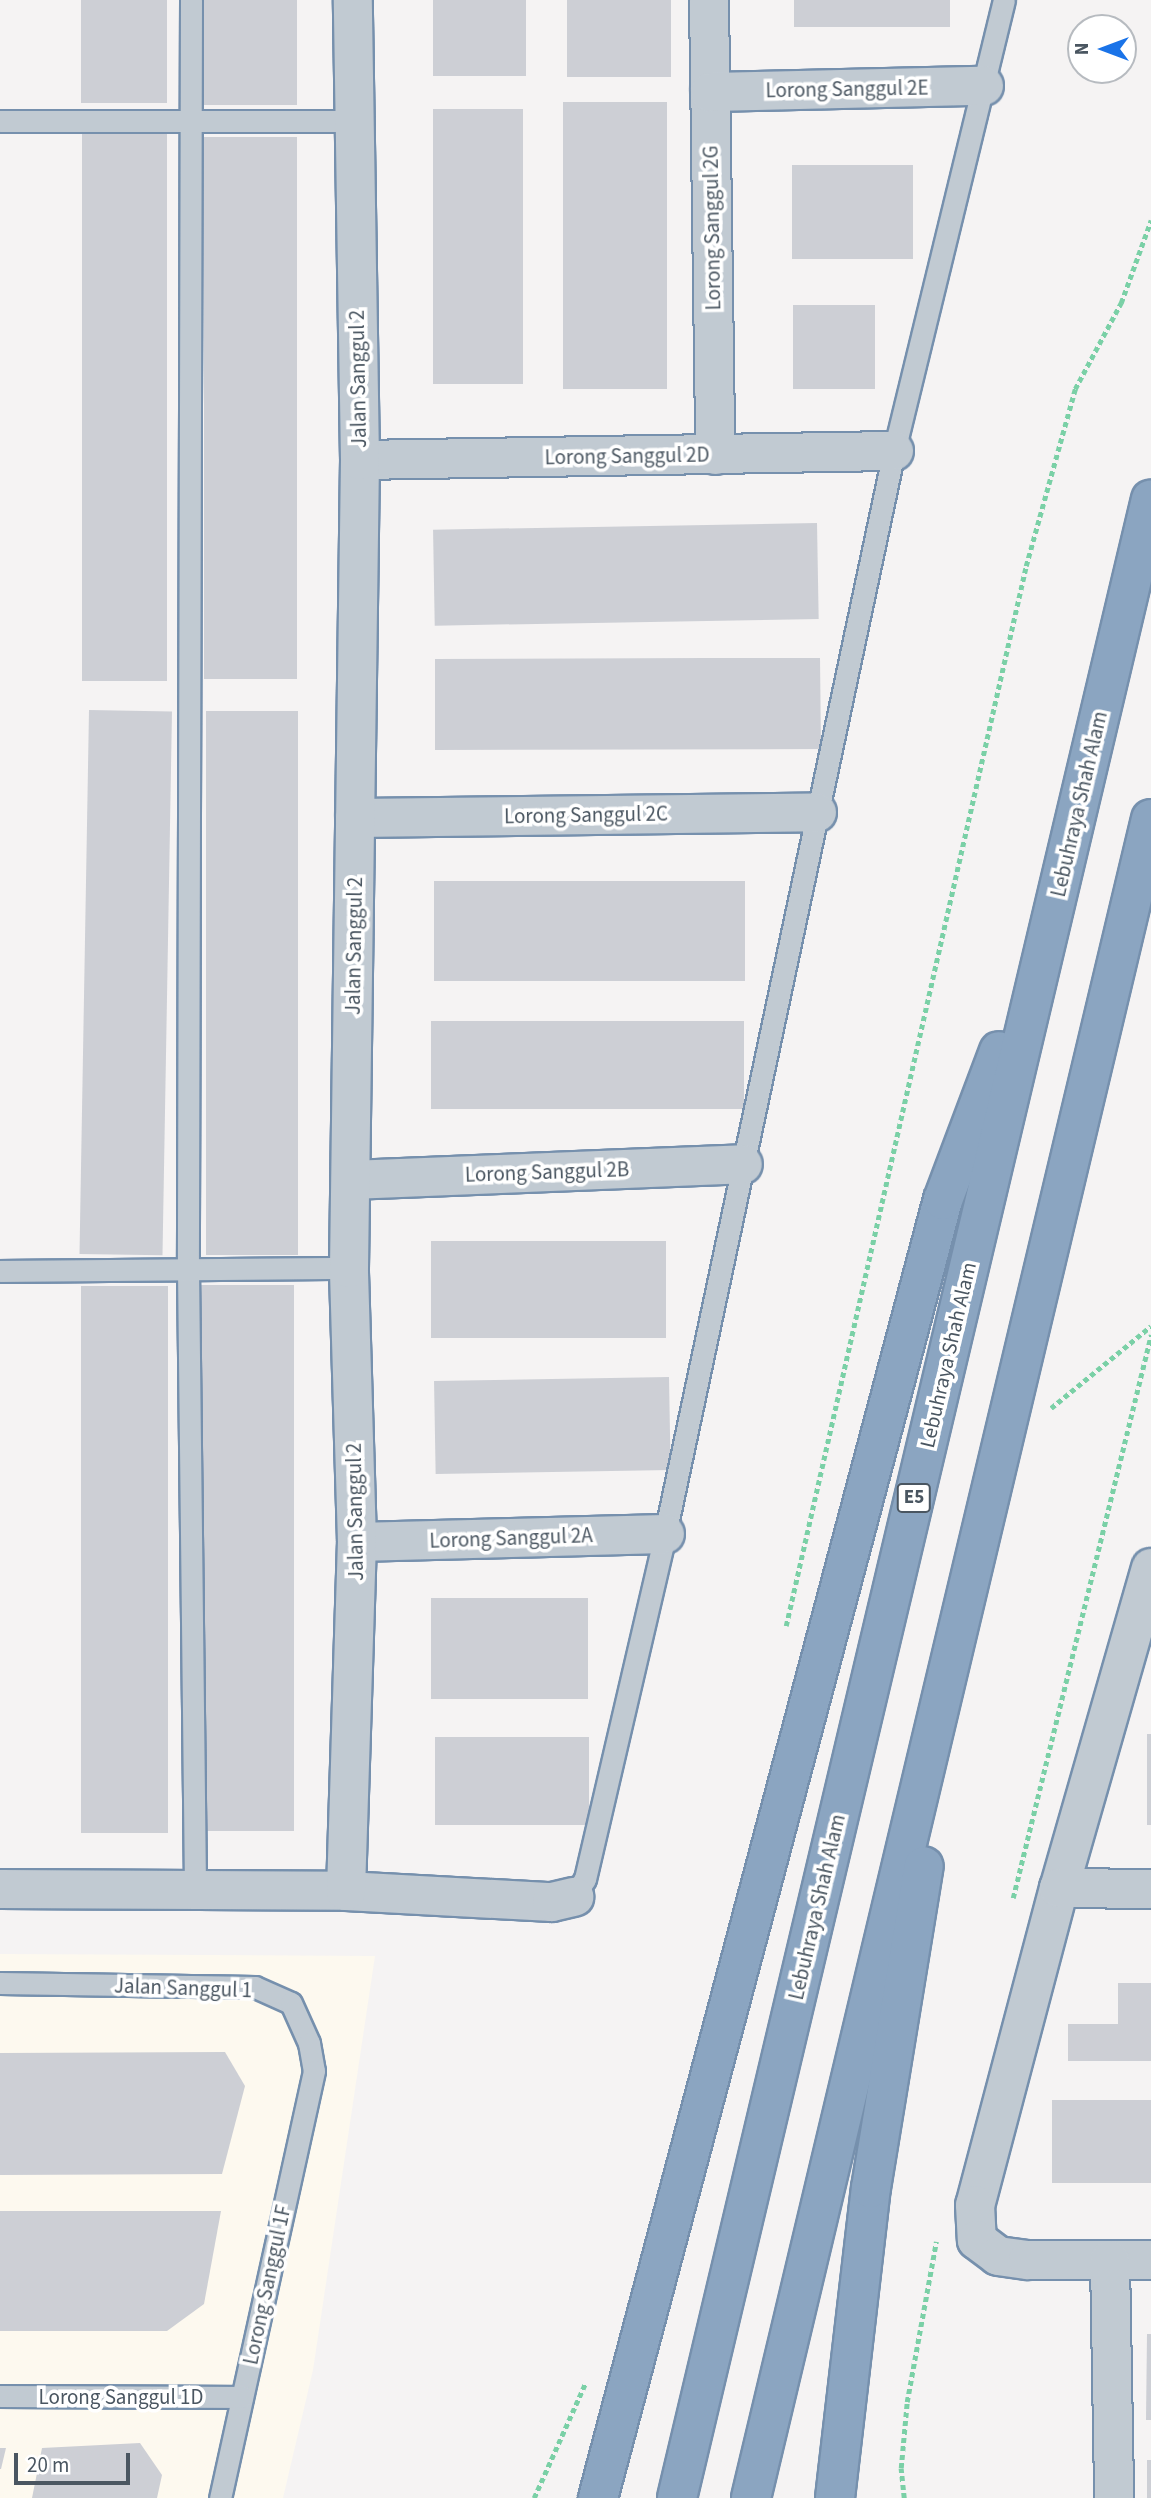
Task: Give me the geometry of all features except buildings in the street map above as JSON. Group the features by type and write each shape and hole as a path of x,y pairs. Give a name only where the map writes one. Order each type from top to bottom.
{"highway":[{"name":"Lebuhraya Shah Alam","path":"677,2498 1151,499"},
{"path":"751,2498 1151,819"},
{"path":"598,2498 943,1200 1056,901"},
{"path":"835,2498 871,2188 962,1604"}],"street":[{"name":"Jalan Sanggul 2","path":"346,1891 357,1542 349,1268 360,460 353,0"},
{"name":"Lorong Sanggul 2G","path":"709,0 715,455"},
{"name":"Lorong Sanggul 2E","path":"710,92 984,86"},
{"name":"Lorong Sanggul 2D","path":"360,460 894,452"},
{"name":"Lorong Sanggul 2C","path":"355,818 817,812"},
{"name":"Lorong Sanggul 2B","path":"351,1180 743,1164"},
{"name":"Lorong Sanggul 2A","path":"357,1542 665,1534"},
{"path":"1151,1568 1059,1888 975,2205 977,2240 998,2256 1151,2260"},
{"path":"1059,1888 1151,1889"},
{"path":"0,1889 346,1891 552,1902 574,1897"},
{"path":"1110,2260 1114,2498"}],"lane":[{"path":"191,0 188,1269 195,1890"},
{"path":"574,1897 585,1880 665,1534 894,452 1004,0"},
{"path":"0,121 355,121"},
{"path":"0,1271 349,1268"},
{"name":"Jalan Sanggul 1","path":"0,1983 254,1987 291,2003 309,2043 314,2071"},
{"name":"Lorong Sanggul 1F","path":"220,2498 314,2071"},
{"name":"Lorong Sanggul 1D","path":"0,2396 242,2397"}],"path":[{"path":"784,1637 1026,566 1075,389 1121,303 1151,220"},
{"path":"1049,1409 1151,1326"},
{"path":"534,2498 590,2374"}],"shaded area":[{"path":"0,1954 375,1956 313,2370 283,2498 0,2498"}]}
